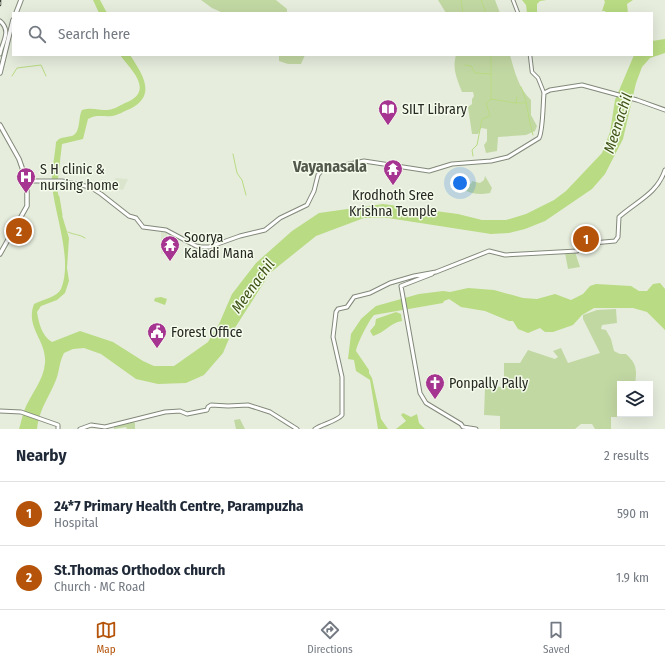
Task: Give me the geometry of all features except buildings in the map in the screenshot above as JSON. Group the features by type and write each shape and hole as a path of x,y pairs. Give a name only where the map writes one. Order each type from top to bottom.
{"main road":[{"path":"16,12 21,0"},
{"path":"0,21 4,25 6,32 0,54"},
{"path":"0,73 12,24"},
{"path":"26,181 62,181 90,187 102,194 129,216 136,218 143,227 166,230 196,246 209,247 240,236 265,230 280,218 307,205 314,191 318,175 322,170 364,161 429,171 452,164 491,161 508,157 535,141 542,133 544,94 550,90 582,85 637,100 665,110"},
{"path":"0,124 19,159 26,181 27,206 0,254"},
{"path":"476,429 463,427 461,424 444,415 422,400 418,383 417,369 413,362 412,345 406,322 406,308 401,286 489,251 505,255 523,253 562,253 579,250 581,245 615,241 618,236 617,220 619,217 655,190 662,180 665,170"},
{"path":"315,429 330,421 338,420 342,415 342,377 333,337 336,312 338,309 347,307 354,297 370,293 390,283 414,276 436,272"},
{"path":"80,429 86,425 105,426 165,412 180,411 187,414 205,412 211,405 228,406 248,404 270,412 297,429"},
{"path":"0,411 21,412 58,425 58,429"},
{"path":"112,424 113,429"}],"street":[{"path":"512,0 518,12"},
{"path":"530,56 532,72 538,78 544,94"}],"shaded area":[{"path":"201,0 276,0 287,9 287,12 221,12"},
{"path":"438,0 495,0 500,12 445,12"},
{"path":"279,56 305,56 301,64 288,64 279,61"},
{"path":"456,56 510,56 520,85 531,100 531,115 537,126 535,131 526,135 498,137 497,151 486,153 484,145 487,141 487,129 481,128 478,134 472,134 468,107 472,104 472,99 474,96 473,92 462,92 455,69"},
{"path":"485,176 492,188 490,193 474,193 459,187 464,180 471,184 472,181 480,183 484,180"},
{"path":"115,178 128,179 123,190 117,189"},
{"path":"161,231 167,232 167,250 171,250 168,254 161,254"},
{"path":"575,252 580,267 568,269 565,253"},
{"path":"616,309 617,323 602,325 601,329 606,330 611,339 614,351 620,354 626,354 632,361 636,375 635,381 617,381 617,417 611,417 611,429 595,429 592,424 581,424 575,429 500,429 500,416 484,415 485,388 491,385 504,388 504,363 520,363 528,350 555,359 558,357 553,351 561,348 568,363 600,353 583,319 583,315 597,310"},
{"path":"240,419 245,429 236,429 234,420"},
{"path":"135,423 135,429 127,429 126,427 114,429 114,425"}],"water":[{"path":"93,0 100,0 106,12 99,12"},
{"path":"522,0 547,0 540,1 537,4 537,12 527,12 526,5"},
{"path":"604,0 633,0 627,4 628,12 602,11 605,2"},
{"path":"665,39 665,53 650,58 642,67 636,83 623,139 605,174 592,189 545,221 525,229 509,233 491,234 388,218 364,218 316,236 270,273 231,334 223,353 204,375 186,383 158,384 136,379 101,354 84,348 73,349 64,353 62,357 57,377 40,414 37,429 19,429 24,411 42,375 45,363 43,347 32,320 34,304 59,292 64,277 64,252 52,185 56,142 61,138 72,136 77,132 82,110 112,109 134,98 139,93 140,87 138,80 121,56 131,56 143,77 145,91 143,97 138,103 130,109 117,115 91,117 88,119 83,139 62,144 57,187 61,212 69,238 67,268 69,281 65,293 57,300 41,306 37,312 43,333 52,342 80,331 113,342 143,361 154,366 174,366 208,342 219,324 232,294 256,263 292,231 319,213 383,204 458,214 482,220 506,220 526,214 554,200 566,191 602,153 610,132 615,100 634,56 653,56 653,41"},
{"path":"660,283 665,289 665,330 647,312 633,308 594,308 582,315 573,325 553,332 545,332 540,328 528,333 518,329 513,321 509,321 485,311 461,307 449,299 443,303 374,315 364,332 356,351 369,370 381,419 388,429 378,429 370,380 356,371 354,360 348,359 351,334 361,319 376,306 419,294 443,291 450,292 468,288 494,290 523,298 537,299 555,294 571,300 583,294 590,286 596,284 631,286 639,291 647,291 653,284"},
{"path":"161,297 167,299 165,305 154,301 155,298"},
{"path":"396,312 401,314 402,321 373,336 370,331 375,325 376,319"},
{"path":"403,413 411,417 417,414 419,423 425,429 396,429 406,421 401,415"}],"waterway":[{"path":"461,0 463,12"},
{"path":"481,0 486,12"},
{"path":"473,156 472,150 477,145 482,119 490,116 486,103 491,99 491,56"},
{"path":"12,76 17,68 41,65 46,76"},
{"path":"465,65 471,66 475,73 491,74"},
{"path":"521,87 533,135"},
{"path":"491,99 516,103 517,97"},
{"path":"516,103 526,103"},
{"path":"233,154 237,173 242,180 246,195"},
{"name":"Meenachil","path":"58,197 61,215"},
{"path":"68,232 85,238"}],"railway":[{"path":"0,0 0,5"}],"place":[{"name":"SILT Library","path":"388,126"},
{"name":"Krodhoth Sree Krishna Temple","path":"393,186"},
{"name":"S H clinic & nursing home","path":"26,194"},
{"name":"St.Thomas Orthodox church","path":"19,231"},
{"name":"24*7 Primary Health Centre, Parampuzha","path":"586,239"},
{"name":"Soorya Kaladi Mana","path":"170,262"},
{"name":"Forest Office","path":"157,349"},
{"name":"Ponpally Pally","path":"435,400"}],"district":[{"name":"Vayanasala","path":"330,166"}]}
